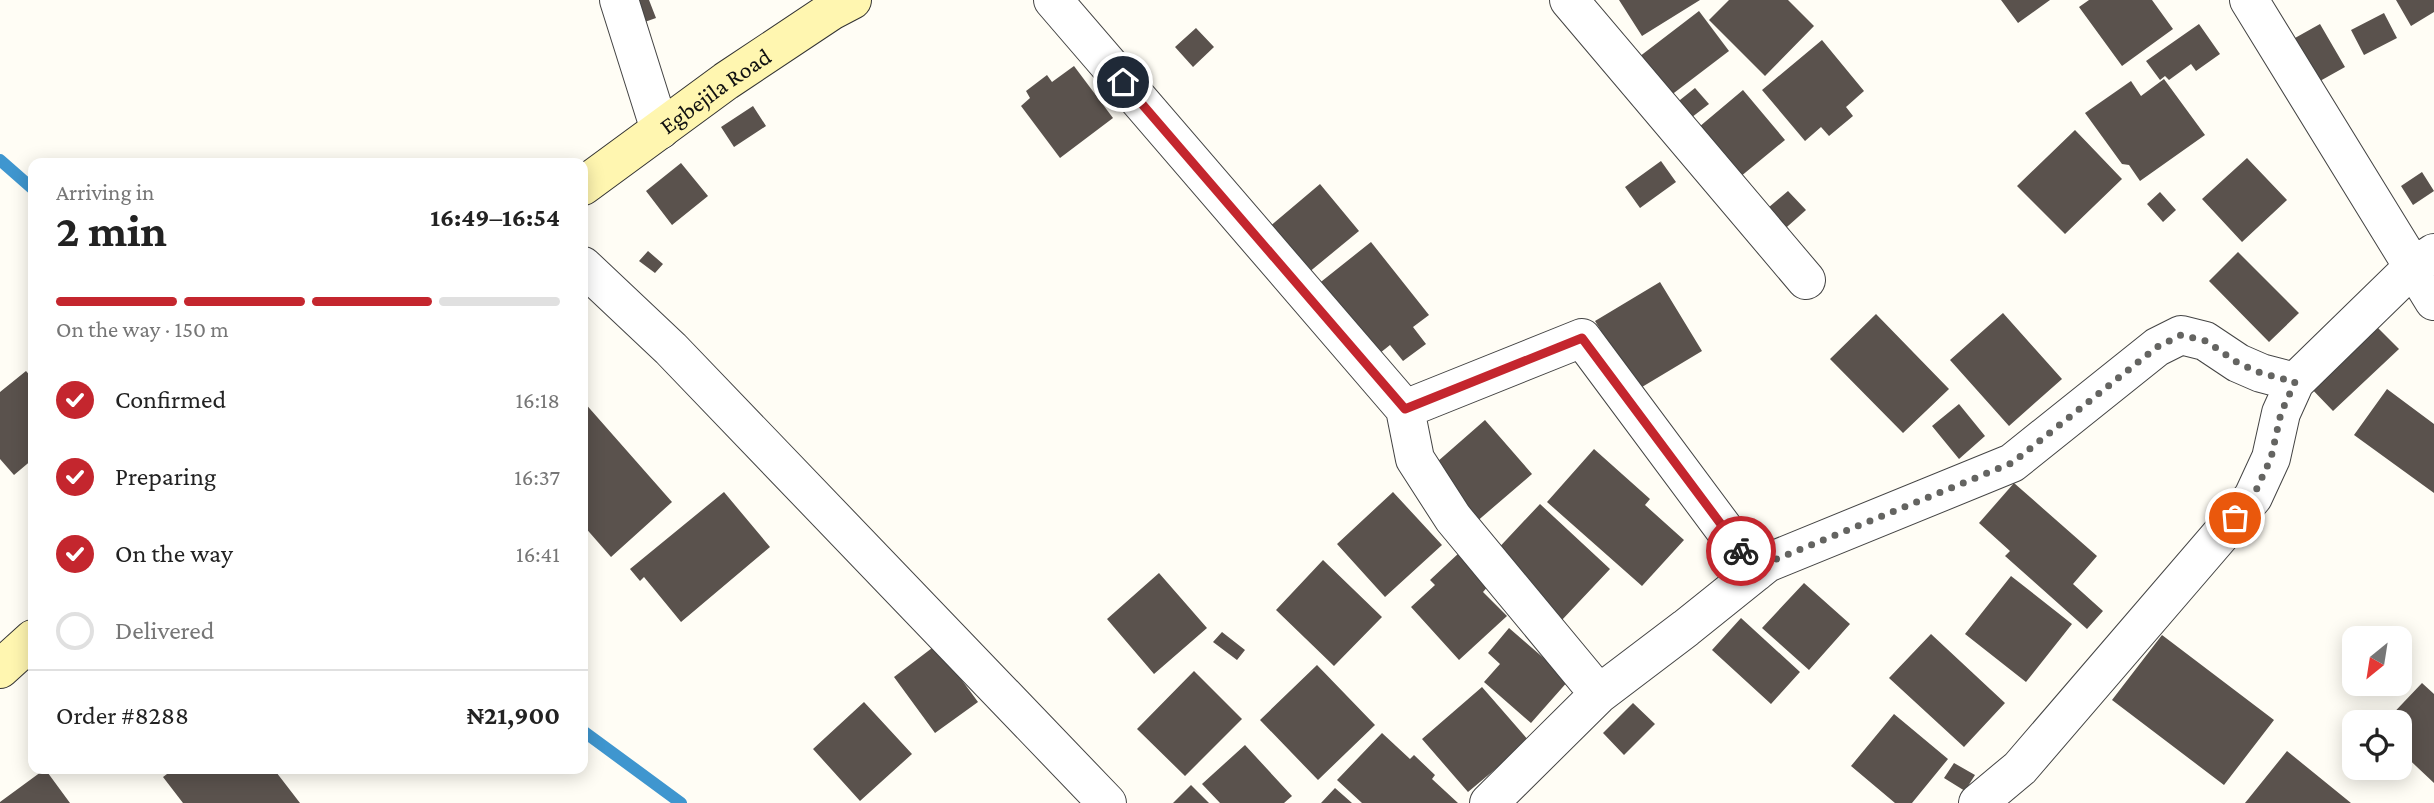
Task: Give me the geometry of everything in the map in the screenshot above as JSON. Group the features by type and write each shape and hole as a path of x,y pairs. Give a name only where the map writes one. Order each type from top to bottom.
{"street":[{"path":"619,0 660,130"},
{"name":"Egbejila Road","path":"588,182 726,80 852,0"},
{"path":"1053,0 1405,409 1415,459 1453,518 1600,694"},
{"path":"1569,0 1806,280"},
{"path":"2249,0 2424,260 2434,301"},
{"path":"1978,803 2020,768 2253,497 2271,458 2281,413 2295,382 2424,260"},
{"path":"588,271 671,349 1107,803"},
{"path":"1489,803 1600,694 1767,563 2012,463 2157,347 2181,335 2206,341 2238,363 2261,373 2295,382"},
{"path":"1405,409 1582,338 1756,572"},
{"path":"0,668 28,643"}],"building":[{"path":"629,0 649,0 656,18 639,24"},
{"path":"1619,0 1700,0 1642,36"},
{"path":"1729,0 1788,0 1814,26 1765,76 1709,20"},
{"path":"2001,0 2050,0 2018,23"},
{"path":"2089,0 2152,0 2173,29 2122,66 2079,7"},
{"path":"2396,0 2434,0 2434,12 2411,26"},
{"path":"1699,11 1729,51 1666,99 1635,60"},
{"path":"2384,13 2397,38 2364,55 2351,30"},
{"path":"2199,24 2220,54 2196,71 2191,64 2169,80 2165,76 2160,80 2146,61"},
{"path":"2320,24 2345,67 2320,81 2295,38"},
{"path":"1196,28 1214,47 1193,67 1175,47"},
{"path":"1822,40 1864,91 1846,107 1853,116 1829,136 1821,127 1805,141 1762,90"},
{"path":"1074,66 1113,118 1060,158 1021,106 1030,98 1026,91 1047,75 1052,82"},
{"path":"2164,79 2205,135 2140,181 2129,165 2122,164 2085,113 2131,81 2141,96"},
{"path":"1695,88 1709,104 1683,124 1670,108"},
{"path":"1743,90 1785,140 1740,177 1699,127"},
{"path":"753,106 766,126 734,147 721,127"},
{"path":"2075,130 2122,179 2065,234 2017,186"},
{"path":"2247,158 2287,200 2242,242 2202,199"},
{"path":"1661,161 1676,182 1640,208 1625,187"},
{"path":"681,163 708,196 672,225 646,191"},
{"path":"2422,172 2434,191 2413,205 2401,186"},
{"path":"1320,184 1359,231 1308,273 1269,227"},
{"path":"1788,191 1806,210 1779,234 1762,213"},
{"path":"2160,192 2176,210 2163,222 2147,204"},
{"path":"1371,242 1429,315 1413,327 1426,344 1403,361 1390,345 1375,357 1317,285"},
{"path":"648,251 663,264 655,273 639,261"},
{"path":"2238,252 2299,313 2269,342 2209,281"},
{"path":"1660,282 1702,351 1637,390 1595,321"},
{"path":"2003,313 2062,379 2009,426 1950,360"},
{"path":"1876,314 1949,389 1903,433 1830,359"},
{"path":"2372,322 2399,349 2333,411 2307,384"},
{"path":"26,371 28,373 28,463 14,475 0,459 0,392"},
{"path":"2387,389 2434,424 2434,493 2354,435"},
{"path":"1959,404 1985,436 1959,459 1932,426"},
{"path":"588,407 672,502 611,557 588,531"},
{"path":"1485,420 1532,474 1475,523 1429,469"},
{"path":"1594,449 1650,499 1645,505 1684,540 1642,586 1547,502"},
{"path":"2014,483 2097,556 2073,584 2103,611 2087,629 2005,556 2010,551 1979,523"},
{"path":"724,492 770,547 681,622 644,577 640,581 630,569"},
{"path":"1393,492 1442,545 1385,597 1337,544"},
{"path":"1540,504 1610,569 1561,621 1492,555"},
{"path":"1460,552 1490,584 1483,592 1507,616 1459,660 1411,607 1435,585 1430,580"},
{"path":"1323,560 1382,617 1334,666 1276,610"},
{"path":"1159,573 1207,628 1154,674 1107,619"},
{"path":"2011,576 2072,624 2026,682 1965,634"},
{"path":"1804,583 1850,624 1809,670 1762,628"},
{"path":"1741,618 1800,672 1771,704 1712,650"},
{"path":"1509,628 1569,680 1531,723 1484,682 1500,664 1488,653"},
{"path":"1222,632 1245,650 1237,660 1213,642"},
{"path":"1931,634 2005,703 1964,747 1889,678"},
{"path":"2162,635 2274,720 2224,785 2112,700"},
{"path":"936,645 978,702 935,733 894,677"},
{"path":"1317,665 1375,725 1318,780 1260,720"},
{"path":"1194,671 1242,719 1185,776 1137,729"},
{"path":"2422,683 2434,694 2434,783 2412,762 2412,710 2396,710"},
{"path":"1482,687 1529,741 1468,792 1422,739"},
{"path":"864,702 912,754 860,801 813,749"},
{"path":"1633,703 1655,724 1624,755 1603,733"},
{"path":"1894,714 1948,759 1912,803 1895,803 1851,766"},
{"path":"1382,733 1410,759 1414,755 1435,775 1432,779 1458,803 1362,803 1337,780"},
{"path":"1245,745 1292,796 1284,803 1220,803 1202,784"},
{"path":"2287,751 2351,803 2245,803"},
{"path":"1954,763 1975,775 1965,791 1944,778"},
{"path":"38,774 49,774 70,803 0,803"},
{"path":"167,774 278,774 300,803 183,803 163,777"},
{"path":"1191,785 1209,803 1173,803"},
{"path":"1335,788 1352,803 1321,803"}],"waterway":[{"path":"0,160 28,185"},
{"path":"588,735 681,803"}],"way so far":[{"path":"1741,551 1756,572 1767,563 2012,463 2157,347 2181,335 2206,341 2238,363 2261,373 2295,382 2281,413 2271,458 2253,497 2235,518"}],"route":[{"path":"1123,82 1405,409 1582,338 1741,551"}]}
